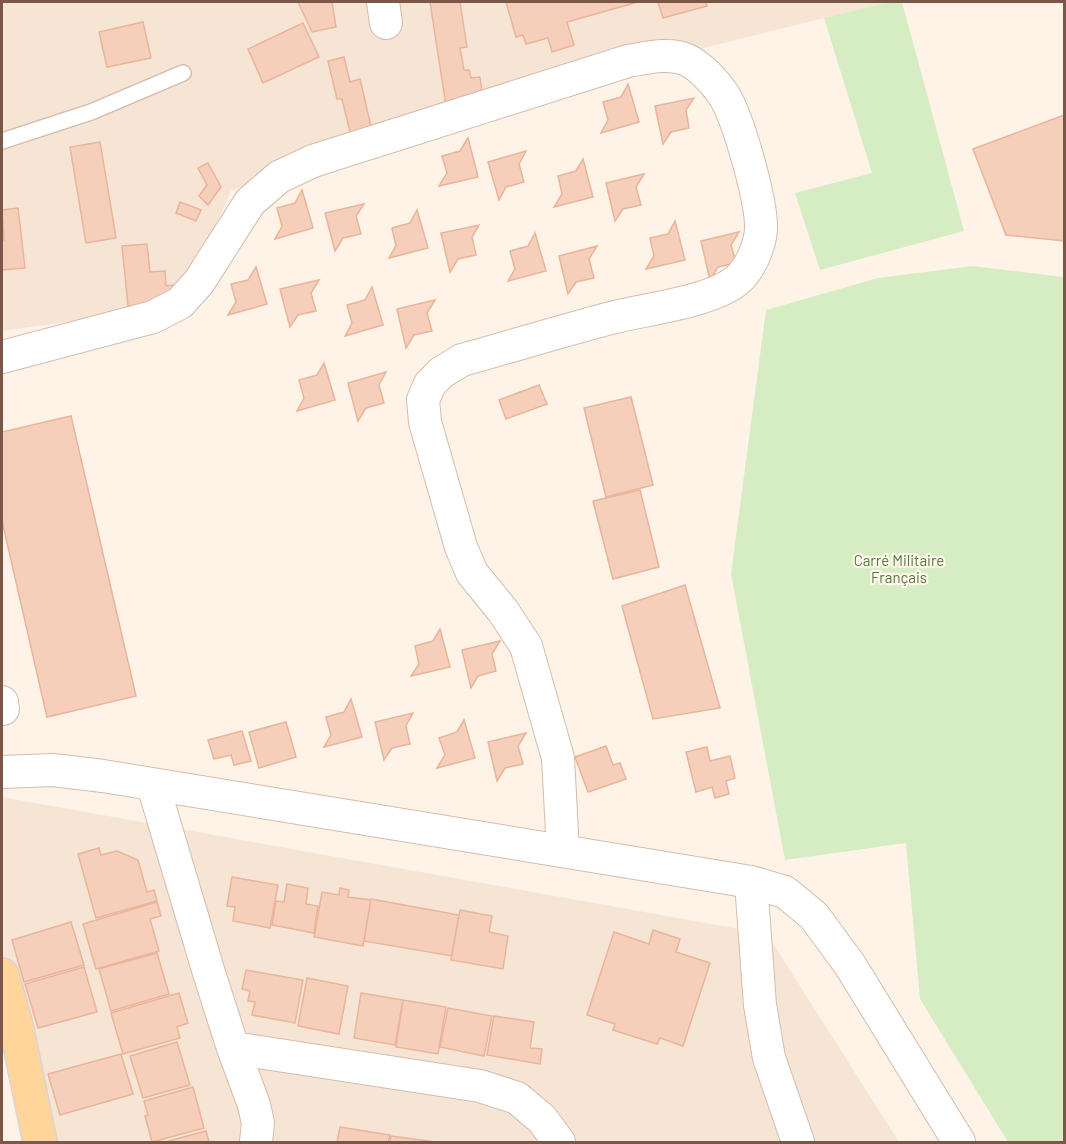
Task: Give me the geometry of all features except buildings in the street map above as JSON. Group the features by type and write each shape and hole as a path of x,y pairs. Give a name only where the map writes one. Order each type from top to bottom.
{"main road":[{"path":"2,975 17,1030 40,1143"}],"street":[{"path":"2,357 153,317 180,303 199,282 250,202 279,177 313,161 628,61 658,56 686,60 706,75 723,94 738,124 756,193 761,228 757,248 749,265 738,280 720,292 614,317 462,360 430,384 423,400 425,422 461,547 472,573 503,610 526,646 558,758 563,851"},
{"path":"2,772 53,770 103,776 751,882 785,892 814,916 850,965 959,1143"},
{"path":"153,785 233,1048 256,1114 258,1123 256,1143"},
{"path":"751,882 760,1005 769,1058 798,1143"},
{"path":"233,1048 480,1086 517,1098 543,1119 559,1143"}],"lane":[{"path":"2,141 91,112 183,73"}],"shaded area":[{"path":"2,2 889,2 381,128 231,191 179,306 2,331"},
{"path":"2,797 767,934 899,1142 38,1142 2,984"}],"green space":[{"path":"889,2 902,2 964,231 820,270 795,193 872,173 824,18"},
{"name":"Carré Militaire Français","path":"973,266 1064,277 1064,1142 1008,1142 920,999 906,843 785,860 731,574 766,310 878,278"}]}
